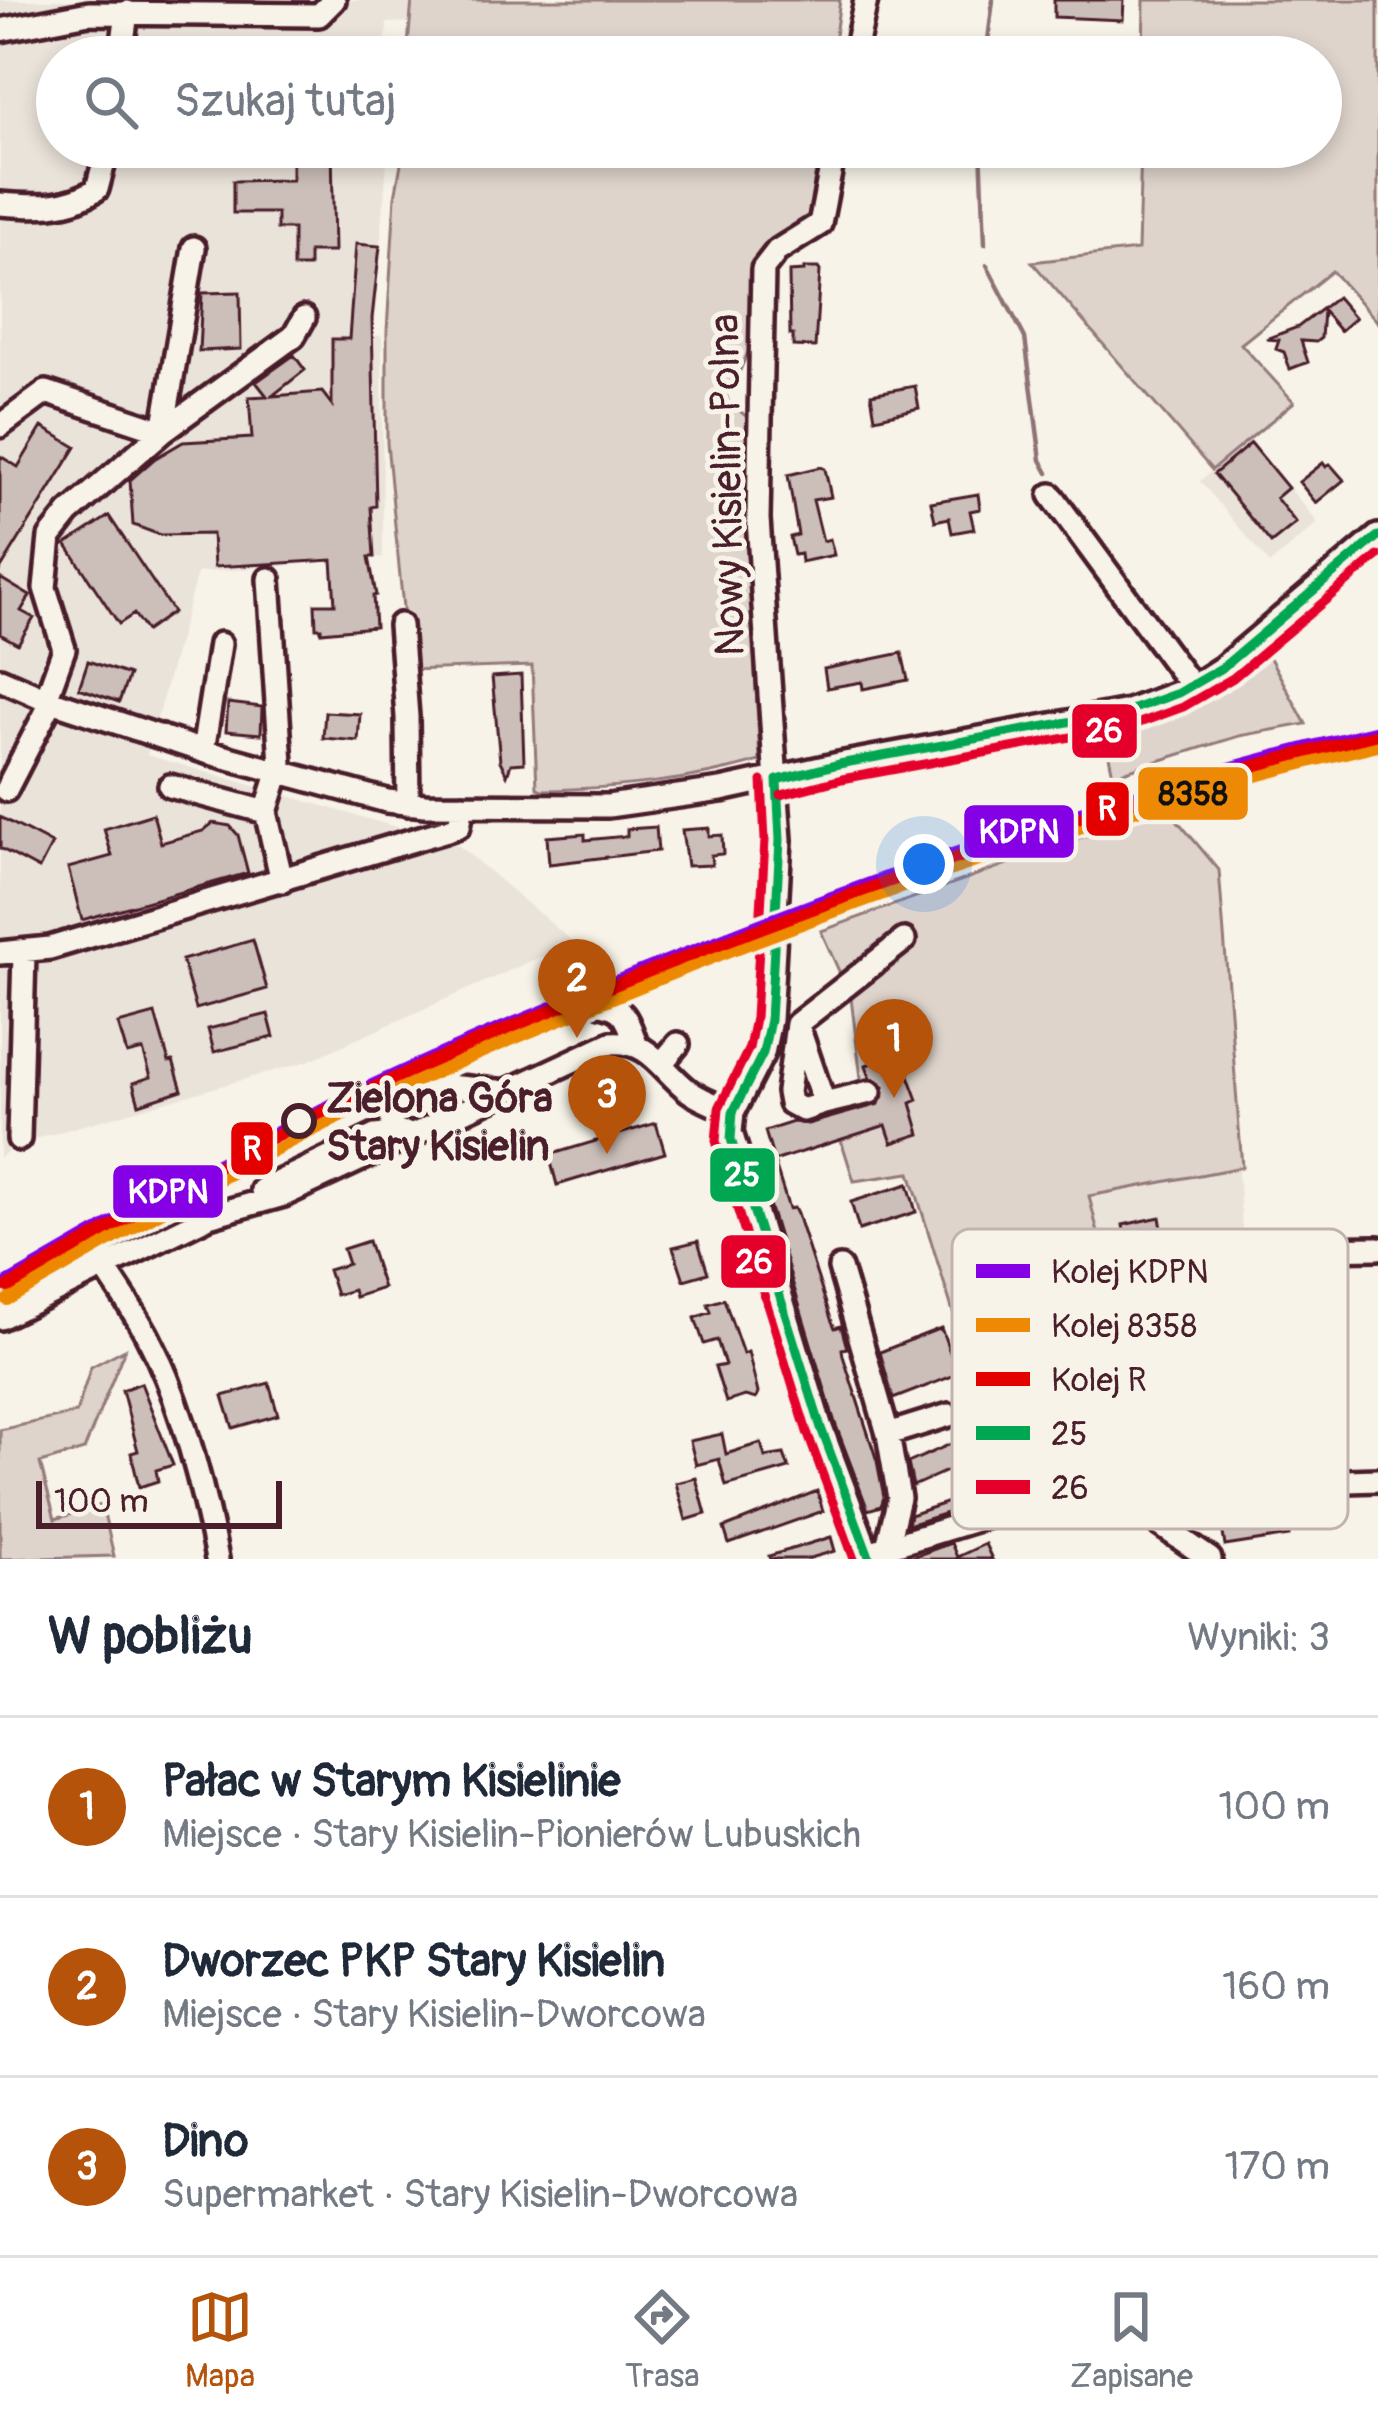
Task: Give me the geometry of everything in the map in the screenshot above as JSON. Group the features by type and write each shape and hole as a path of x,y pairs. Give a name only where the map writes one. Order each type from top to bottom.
{"street":[{"path":"0,30 88,7 127,12 203,6 319,15 334,0"},
{"path":"858,36 866,0"},
{"path":"124,36 127,12"},
{"path":"0,204 37,207 78,201 97,188 102,168"},
{"name":"Nowy Kisielin-Polna","path":"777,780 758,518 763,269 777,250 820,224 832,168"},
{"path":"163,431 194,248"},
{"path":"7,790 49,700 64,649 45,588 50,537 69,513 163,431 294,336 304,317"},
{"path":"0,426 46,392 163,431"},
{"path":"1051,495 1192,687"},
{"path":"0,679 203,751 408,805 608,806 777,780 838,764 1128,711 1192,687 1258,639 1378,536"},
{"path":"269,579 278,772 266,812 282,881"},
{"path":"400,625 408,805"},
{"path":"203,751 220,644"},
{"path":"777,780 780,841 770,1021 763,1052 733,1112 731,1139 821,1428 875,1553"},
{"path":"170,786 266,812"},
{"path":"0,953 24,953 459,826 463,805"},
{"path":"870,1092 803,1109 790,1103 797,1024 904,940"},
{"path":"19,1139 24,953"},
{"path":"601,1004 617,1006 636,1044 694,1095 733,1112"},
{"path":"770,1021 797,1024"},
{"path":"797,1024 824,1103"},
{"path":"209,1216 284,1195 594,1049 611,1043 636,1044"},
{"path":"661,1064 678,1044"},
{"path":"393,1134 391,1110 398,1097 412,1089 448,1084 504,1091"},
{"path":"0,1318 375,1136 418,1132"},
{"path":"1348,1248 1378,1248"},
{"path":"104,1265 149,1339 187,1443 217,1559"},
{"path":"840,1268 888,1434 899,1498 875,1553"},
{"path":"888,1434 949,1414"},
{"path":"1348,1481 1378,1480"},
{"path":"875,1553 952,1528"},
{"path":"1166,1529 1210,1559"}],"shaded area":[{"path":"0,0 412,0 409,22 387,23 386,36 36,36 36,168 386,168 375,319 351,317 351,333 382,336 383,557 197,573 147,755 458,845 573,942 308,1061 14,1145 0,1158"},
{"path":"412,0 840,0 835,36 409,36"},
{"path":"1144,0 1378,0 1378,322 1332,271 1241,344 1294,402 1212,470 1032,262 1138,250 1140,168 1342,168 1342,36 1143,36"},
{"path":"400,168 816,168 809,219 755,286 749,350 737,377 724,386 728,401 747,417 752,435 748,538 760,761 652,783 542,790 537,788 532,666 409,670 387,443 387,331"},
{"path":"1250,439 1318,523 1270,564 1200,481"},
{"path":"1264,647 1306,724 1239,736 1113,775 1104,732 1211,688"},
{"path":"1166,807 1219,870 1242,1167 1089,1196 1097,1229 952,1229 952,1309 910,1173 854,1181 826,1092 862,1086 851,998 821,931"},
{"path":"1238,1168 1242,1229 1097,1229 1089,1196"},
{"path":"125,1349 84,1450 40,1463 55,1519 102,1505 114,1556 0,1559 0,1430 76,1413 91,1367"}],"building":[{"path":"1054,0 1124,0 1123,20 1054,17"},
{"path":"292,168 332,168 334,252 309,252 309,267 293,267 293,229 277,229 277,213 233,213 233,181 292,180"},
{"path":"356,244 380,246 372,318 376,506 371,507 374,557 369,557 376,595 375,627 321,632 316,628 315,604 335,604 332,560 214,567 212,534 160,535 133,525 130,480 183,442 252,438 249,397 267,396 256,382 294,355 305,370 272,396 322,392 332,405 332,339 349,339"},
{"path":"820,271 815,347 793,346 790,335 789,272"},
{"path":"240,292 241,349 199,351 202,293"},
{"path":"1337,297 1355,318 1340,331 1323,311 1321,338 1301,341 1308,362 1290,369 1284,352 1276,349 1279,340 1266,339 1298,327"},
{"path":"915,386 919,408 875,418 871,394"},
{"path":"42,427 76,447 0,570 0,456 18,467"},
{"path":"1251,443 1288,488 1276,498 1296,523 1271,543 1214,474"},
{"path":"1323,463 1330,464 1344,480 1316,503 1299,482"},
{"path":"821,467 831,497 813,500 823,541 830,539 834,555 801,562 790,537 798,535 788,475"},
{"path":"978,494 980,509 970,511 974,529 952,533 949,518 935,521 931,502"},
{"path":"109,516 173,612 146,631 134,614 119,624 66,544"},
{"path":"0,578 30,596 21,611 34,618 18,644 0,634"},
{"path":"902,653 908,680 863,689 862,682 827,688 824,669"},
{"path":"88,661 129,675 119,702 79,688"},
{"path":"521,675 524,763 511,764 507,775 500,761 492,677"},
{"path":"228,703 262,707 261,734 226,731"},
{"path":"325,712 360,714 358,741 323,738"},
{"path":"153,814 161,843 203,831 213,823 230,826 238,835 248,873 82,920 68,868 112,856 104,829"},
{"path":"0,817 52,844 39,869 0,848"},
{"path":"656,827 658,851 549,864 547,837 585,834 585,840 627,836 627,829"},
{"path":"709,828 709,836 722,835 723,854 711,855 712,865 687,866 682,830"},
{"path":"253,940 267,989 196,1009 182,960"},
{"path":"155,1014 182,1090 139,1104 133,1083 151,1077 143,1050 127,1054 118,1024"},
{"path":"268,1014 274,1037 214,1052 208,1029"},
{"path":"901,1054 918,1100 911,1103 920,1134 892,1143 886,1125 774,1161 765,1131 879,1104 884,1087 870,1077 866,1065"},
{"path":"656,1123 665,1153 557,1185 549,1155"},
{"path":"773,1158 831,1319 835,1328 841,1326 847,1348 842,1349 843,1356 884,1497 881,1506 868,1510 835,1423 756,1162"},
{"path":"908,1184 916,1212 859,1230 851,1202"},
{"path":"1160,1217 1162,1229 1124,1229 1123,1225"},
{"path":"368,1241 383,1288 355,1297 353,1290 336,1295 328,1270 348,1264 343,1249"},
{"path":"698,1241 708,1273 684,1280 673,1247"},
{"path":"724,1299 743,1354 748,1352 756,1399 745,1396 726,1402 715,1367 725,1365 717,1340 704,1344 695,1318 711,1312 708,1304"},
{"path":"941,1328 952,1358 952,1376 893,1399 880,1352"},
{"path":"141,1383 173,1465 156,1470 158,1481 139,1487 131,1453 138,1451 122,1390"},
{"path":"269,1383 278,1415 233,1428 223,1396"},
{"path":"722,1434 726,1454 761,1443 765,1457 784,1454 789,1468 726,1486 719,1459 696,1465 690,1441"},
{"path":"952,1443 952,1469 913,1486 908,1463"},
{"path":"696,1478 706,1514 686,1520 676,1483"},
{"path":"817,1491 823,1511 729,1544 724,1528"},
{"path":"952,1501 952,1511 908,1525 910,1515"},
{"path":"1222,1529 1288,1529 1289,1536 1225,1546"},
{"path":"831,1537 835,1551 807,1559 769,1556"},
{"path":"951,1543 957,1557 985,1544 992,1559 907,1559"}],"waterway":[{"path":"989,36 993,0"},
{"path":"982,168 985,244"},
{"path":"987,265 1025,338 1041,460 1048,473"}],"rail line":[{"name":"KDPN","path":"0,1287 306,1117 596,989 850,890 1024,830 1199,776 1378,730"},
{"name":"R","path":"8,1287 190,1182 351,1098 607,988 958,857 1208,779 1378,734"},
{"name":"8358","path":"7,1300 310,1132 446,1068 631,991 849,906 1023,846 1199,792 1378,745"}],"transit line":[{"name":"25","path":"777,780 839,764 1128,711 1178,693 1223,667 1378,536"},
{"name":"26","path":"781,795 842,779 1131,726 1183,707 1233,678 1378,556"},
{"name":"25","path":"777,780 780,840 770,1020 763,1053 733,1112 731,1139 821,1428 870,1559"},
{"name":"26","path":"762,781 765,840 755,1018 749,1048 719,1108 716,1141 807,1432 854,1559"}],"place":[{"name":"Dworzec PKP Stary Kisielin","path":"577,1038"},
{"name":"Pałac w Starym Kisielinie","path":"894,1098"},
{"name":"Zielona Góra Stary Kisielin","path":"299,1121"},
{"name":"Dino","path":"607,1154"}]}
